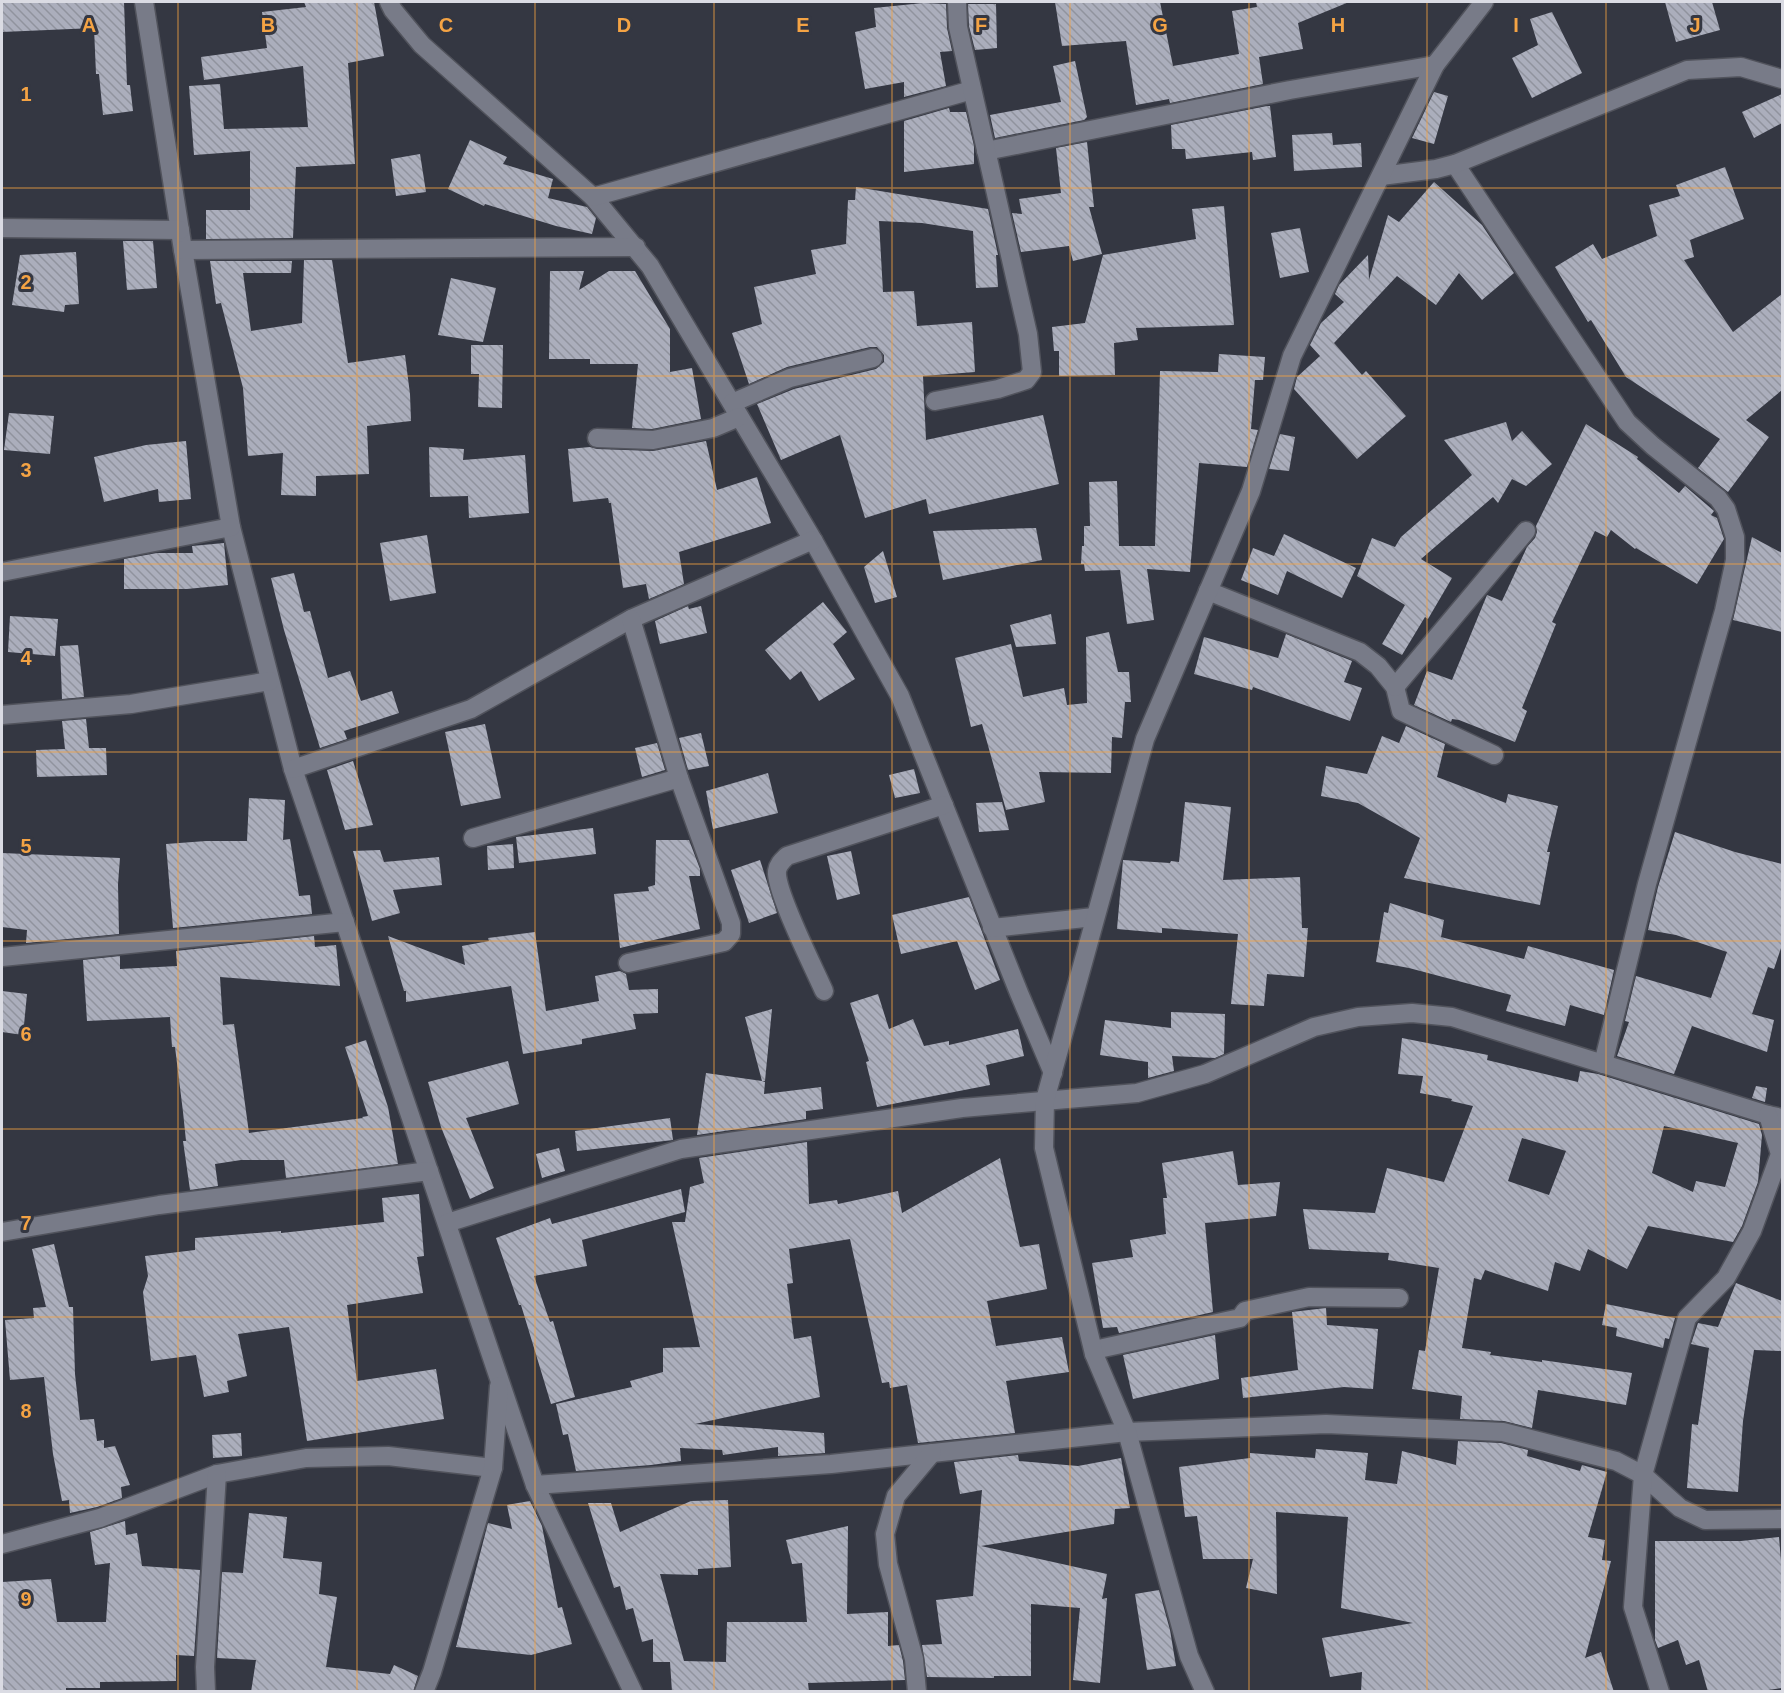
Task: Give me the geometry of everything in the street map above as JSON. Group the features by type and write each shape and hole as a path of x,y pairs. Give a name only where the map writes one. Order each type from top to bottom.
{"street":[{"path":"144,2 183,249 231,527 293,769 535,1485 633,1692"},
{"path":"389,2 422,45 593,197 650,266 813,540 900,696 992,928 1053,1073"},
{"path":"935,401 998,389 1026,380 1032,372 1028,334 958,27 957,2"},
{"path":"1205,1692 1189,1656 1127,1432 1094,1354 1044,1148 1044,1100 1145,739 1251,491 1292,356 1435,65 1484,2"},
{"path":"986,151 1290,90 1435,65"},
{"path":"1381,176 1436,169 1455,164 1687,70 1741,67 1782,79"},
{"path":"593,197 972,90"},
{"path":"1455,164 1627,422 1718,498 1726,509 1735,537 1735,560 1724,611 1649,874 1603,1064"},
{"path":"2,228 180,230"},
{"path":"183,249 636,247"},
{"path":"597,438 653,440 713,428 736,410 790,378 873,358"},
{"path":"2,572 231,527"},
{"path":"1395,687 1526,531"},
{"path":"293,769 471,709 631,619 813,540"},
{"path":"1208,591 1360,652 1378,666 1395,687 1401,711 1494,755"},
{"path":"628,963 724,942 730,934 731,923 679,778 631,619"},
{"path":"2,715 131,704 270,681"},
{"path":"473,838 679,778"},
{"path":"824,990 781,893 777,874 778,865 788,856 944,805"},
{"path":"992,928 1094,916"},
{"path":"2,957 345,922"},
{"path":"447,1223 681,1149 962,1107 1137,1093 1205,1074 1314,1027 1358,1017 1412,1013 1452,1017 1775,1116 1780,1154 1752,1231 1726,1278 1687,1318 1643,1475 1634,1607 1660,1692"},
{"path":"2,1232 159,1205 429,1171"},
{"path":"1094,1354 1094,1350 1240,1318 1245,1311 1309,1298 1400,1298"},
{"path":"424,1692 493,1468 499,1379"},
{"path":"535,1485 831,1464 1127,1432 1326,1424 1503,1432 1616,1461 1643,1475 1680,1508 1705,1520 1782,1519"},
{"path":"917,1692 914,1659 888,1564 885,1534 896,1496 932,1453"},
{"path":"2,1544 100,1518 217,1474 306,1458 388,1456 493,1468"},
{"path":"206,1692 217,1474"}],"building":[{"path":"2,2 124,2 127,85 130,85 133,111 103,115 99,74 96,74 94,28 2,32"},
{"path":"304,2 374,2 384,56 348,63 355,164 296,167 293,238 206,239 206,210 250,210 250,151 194,155 189,86 220,84 224,129 308,127 303,66 204,80 201,57 267,48 262,12 306,7"},
{"path":"1055,2 1160,2 1173,66 1239,54 1232,11 1257,7 1256,2 1349,2 1298,23 1303,49 1259,57 1263,84 1170,103 1169,99 1136,105 1126,41 1062,46"},
{"path":"1665,2 1712,2 1720,30 1676,42"},
{"path":"923,3 946,4 947,28 952,51 940,52 946,86 904,97 904,82 865,89 855,32 876,27 874,8"},
{"path":"968,4 996,4 997,48 975,50 969,26"},
{"path":"1552,12 1582,73 1532,98 1512,58 1538,45 1530,19"},
{"path":"1075,61 1087,117 1084,120 995,138 990,115 1061,102 1053,66"},
{"path":"1434,92 1448,96 1434,144 1412,138"},
{"path":"1782,94 1782,123 1754,138 1742,112"},
{"path":"1270,106 1276,157 1253,160 1252,152 1186,159 1185,149 1172,149 1171,125"},
{"path":"949,108 950,112 966,112 974,146 974,164 904,172 904,121"},
{"path":"1332,133 1333,145 1361,143 1362,167 1294,171 1292,135"},
{"path":"470,140 507,157 503,164 553,179 548,198 587,207 596,218 592,234 556,226 485,204 484,206 448,189"},
{"path":"1087,142 1094,207 1089,207 1102,254 1073,261 1069,246 1021,252 1012,213 1022,214 1019,199 1061,193 1056,148"},
{"path":"420,154 426,192 396,196 391,159"},
{"path":"1725,167 1744,219 1690,240 1694,257 1684,260 1733,332 1782,294 1782,390 1746,420 1769,437 1728,492 1698,468 1720,439 1626,377 1591,320 1588,322 1555,267 1593,244 1602,259 1657,236 1649,205 1680,196 1676,185"},
{"path":"1434,182 1482,225 1514,273 1482,300 1459,273 1436,305 1397,276 1334,343 1362,375 1366,371 1406,416 1357,459 1294,389 1297,377 1320,356 1310,345 1321,323 1344,302 1335,294 1339,285 1368,255 1369,280 1388,215 1399,222"},
{"path":"856,187 988,209 998,255 996,255 998,287 976,288 973,231 922,223 879,221 883,292 914,291 917,326 972,322 975,372 923,376 926,440 1043,415 1059,484 929,514 926,499 865,518 840,435 781,460 757,404 794,389 876,369 884,362 884,355 877,347 870,347 787,367 749,384 732,333 762,324 754,287 816,274 811,250 846,244 848,200 855,200"},
{"path":"1224,206 1234,325 1136,328 1138,340 1114,343 1115,375 1059,376 1059,351 1054,351 1052,327 1085,323 1103,255 1196,239 1192,209"},
{"path":"1300,228 1309,272 1280,278 1271,233"},
{"path":"123,241 153,241 157,288 127,290"},
{"path":"76,252 79,304 65,305 64,312 12,305 20,255"},
{"path":"304,260 332,260 348,363 405,355 410,394 411,421 367,426 369,474 316,476 316,496 281,495 283,453 248,456 243,388 221,303 216,304 210,261 292,261 291,273 243,273 251,331 302,323"},
{"path":"550,271 584,271 579,290 609,271 635,271 670,329 670,372 692,368 701,419 652,429 632,428 638,364 590,364 590,359 549,359"},
{"path":"451,278 496,288 483,342 438,335"},
{"path":"471,345 503,345 502,408 478,407 479,374 471,374"},
{"path":"1219,354 1265,357 1263,380 1255,380 1251,429 1258,430 1247,467 1199,463 1190,572 1147,569 1154,620 1127,624 1120,570 1085,571 1084,564 1081,564 1084,526 1090,526 1089,482 1117,481 1119,546 1155,546 1160,371 1218,372"},
{"path":"9,413 54,416 50,454 4,450"},
{"path":"1506,422 1512,441 1522,431 1552,464 1526,486 1512,479 1498,503 1493,497 1421,559 1452,578 1428,619 1425,617 1402,655 1382,644 1405,605 1357,576 1372,538 1395,547 1401,537 1472,475 1444,440"},
{"path":"1586,424 1638,457 1637,459 1679,493 1685,486 1714,511 1711,515 1717,518 1724,539 1697,584 1635,549 1611,530 1607,537 1595,531 1552,622 1556,624 1522,708 1527,711 1515,742 1459,720 1452,719 1451,722 1414,705 1427,671 1452,680 1487,595 1502,601 1527,547 1535,538 1536,526"},
{"path":"1280,434 1295,437 1289,471 1269,469"},
{"path":"186,441 191,499 159,502 158,489 104,502 94,457 146,445"},
{"path":"706,441 717,490 757,477 771,523 679,552 684,584 649,599 646,584 623,588 611,503 608,498 573,502 568,449 590,447 653,451"},
{"path":"429,447 464,449 463,460 525,455 529,513 469,518 468,496 430,497"},
{"path":"1036,528 1042,560 943,580 933,531"},
{"path":"1284,534 1356,568 1342,598 1287,571 1278,595 1241,580 1253,548 1274,556"},
{"path":"427,535 436,593 390,601 380,543"},
{"path":"1752,537 1782,553 1782,632 1733,620"},
{"path":"224,543 228,585 187,589 124,589 124,559 157,553 193,553 192,546"},
{"path":"883,551 897,597 875,603 864,567"},
{"path":"294,573 304,612 310,611 328,678 350,671 361,701 392,691 399,713 344,731 347,739 320,748 284,630 271,578"},
{"path":"823,602 847,632 833,644 855,679 819,701 801,671 790,680 765,650"},
{"path":"688,606 689,609 701,606 707,633 660,644 655,621"},
{"path":"1051,614 1056,644 1016,647 1010,625"},
{"path":"10,616 58,619 55,656 8,652"},
{"path":"1109,632 1118,672 1129,672 1131,702 1125,702 1122,738 1112,737 1111,773 1039,772 1045,802 1006,810 982,724 971,727 955,658 1011,644 1023,697 1064,688 1067,705 1087,703 1086,637"},
{"path":"1286,634 1352,661 1344,682 1362,688 1350,721 1253,687 1252,690 1194,674 1204,637 1278,658"},
{"path":"78,645 84,697 62,699 60,646"},
{"path":"86,719 89,748 106,748 107,775 37,777 36,750 65,749 62,721"},
{"path":"485,724 501,798 461,806 445,732"},
{"path":"1406,726 1445,744 1437,777 1506,803 1508,794 1558,806 1547,852 1550,852 1540,905 1404,878 1420,838 1358,803 1321,796 1326,766 1367,774 1382,736 1399,743"},
{"path":"701,733 709,766 688,770 679,738"},
{"path":"657,743 665,770 642,777 635,748"},
{"path":"353,761 373,825 345,830 327,770"},
{"path":"914,769 920,793 895,798 889,775"},
{"path":"768,773 778,813 713,829 706,791"},
{"path":"249,798 285,800 283,840 290,839 299,896 310,895 312,914 173,928 166,844 247,841"},
{"path":"1002,802 1009,830 979,832 976,803"},
{"path":"1185,802 1231,807 1223,880 1300,877 1302,928 1308,928 1304,977 1267,974 1264,1006 1231,1004 1238,934 1162,928 1162,933 1117,929 1123,860 1179,862"},
{"path":"593,828 596,854 519,863 516,837"},
{"path":"1675,832 1735,852 1782,864 1782,945 1774,969 1768,967 1752,1014 1774,1020 1767,1052 1692,1026 1674,1074 1617,1056 1629,1022 1625,1021 1636,976 1711,998 1727,952 1676,935 1648,930"},
{"path":"656,840 689,840 700,869 700,876 689,876 700,929 620,948 614,894 649,891 648,887 655,885"},
{"path":"513,844 514,868 488,870 487,846"},
{"path":"380,850 384,862 439,857 442,885 393,890 400,913 372,921 353,851"},
{"path":"851,851 860,894 837,900 827,856"},
{"path":"2,853 120,858 119,934 26,943 27,930 2,927"},
{"path":"760,860 777,913 749,923 731,870"},
{"path":"969,897 1000,980 975,990 957,941 901,954 892,915"},
{"path":"1390,903 1444,920 1441,937 1524,959 1528,946 1614,970 1604,1015 1570,1005 1565,1026 1506,1011 1511,995 1409,968 1376,962 1384,912 1388,913"},
{"path":"535,932 546,1011 599,1001 595,976 620,971 626,974 629,990 658,989 658,1013 633,1014 636,1029 582,1039 582,1044 523,1054 511,986 406,1002 406,991 404,991 388,936 465,965 462,946 489,941 488,938"},
{"path":"314,936 315,947 336,945 340,986 220,977 223,1025 234,1024 249,1133 368,1116 345,1047 366,1040 388,1107 398,1164 286,1178 284,1160 241,1160 215,1164 218,1186 190,1190 183,1141 186,1141 183,1112 175,1047 172,1047 170,1017 87,1021 83,960 120,956 120,969 177,966 176,951"},
{"path":"2,991 27,994 23,1035 2,1032"},
{"path":"878,994 889,1029 913,1019 924,1046 949,1041 949,1045 1018,1029 1024,1056 986,1065 990,1085 877,1107 866,1062 869,1061 850,1003"},
{"path":"772,1009 765,1081 762,1081 745,1017"},
{"path":"1171,1012 1225,1014 1224,1054 1215,1058 1172,1056 1174,1071 1148,1078 1148,1062 1100,1055 1105,1020 1171,1028"},
{"path":"1402,1038 1488,1055 1487,1060 1578,1082 1580,1071 1598,1074 1759,1124 1762,1135 1758,1182 1742,1226 1733,1242 1648,1226 1627,1269 1588,1249 1580,1271 1555,1262 1548,1291 1485,1270 1481,1280 1474,1278 1462,1348 1491,1352 1490,1355 1632,1373 1626,1405 1538,1390 1532,1428 1504,1421 1460,1419 1462,1396 1412,1389 1419,1350 1425,1351 1439,1268 1388,1260 1389,1253 1309,1249 1303,1209 1375,1213 1387,1168 1444,1182 1473,1106 1420,1093 1423,1076 1398,1074","holes":["1664,1126 1738,1143 1725,1187 1696,1181 1693,1192 1652,1173","1522,1138 1566,1151 1549,1195 1508,1181"]},
{"path":"508,1061 519,1104 466,1118 494,1188 470,1199 441,1127 428,1082"},
{"path":"706,1073 765,1082 764,1094 821,1087 823,1109 806,1111 806,1119 697,1135"},
{"path":"1756,1086 1767,1088 1765,1102 1752,1098"},
{"path":"670,1118 673,1140 577,1151 575,1131"},
{"path":"807,1142 809,1204 837,1200 838,1204 898,1191 902,1213 1000,1158 1020,1247 1039,1244 1047,1289 987,1301 996,1346 1062,1337 1069,1372 1006,1381 1015,1433 918,1443 907,1385 890,1388 889,1382 882,1383 850,1239 789,1249 793,1283 787,1284 794,1339 811,1336 820,1397 695,1424 824,1433 825,1453 778,1456 778,1447 723,1455 722,1450 680,1448 681,1461 576,1471 568,1434 563,1435 556,1404 632,1387 630,1381 663,1372 663,1348 700,1347 672,1222 685,1222 690,1187 704,1183 699,1158"},
{"path":"559,1148 565,1171 542,1178 536,1154"},
{"path":"1233,1151 1238,1185 1280,1182 1276,1216 1205,1223 1213,1312 1119,1333 1117,1327 1103,1328 1092,1263 1133,1257 1130,1240 1166,1234 1163,1198 1167,1198 1162,1163"},
{"path":"681,1189 685,1212 582,1240 587,1266 534,1276 550,1322 553,1321 575,1397 551,1404 521,1305 519,1305 496,1238 550,1218 552,1224"},
{"path":"419,1194 424,1256 417,1257 423,1293 347,1305 357,1381 436,1369 444,1419 307,1441 289,1327 238,1334 247,1376 227,1381 229,1392 204,1397 196,1355 151,1361 143,1292 148,1276 145,1256 195,1250 195,1238 281,1231 281,1233 384,1222 382,1198"},
{"path":"54,1244 69,1307 73,1307 75,1374 80,1420 94,1419 97,1441 104,1440 104,1448 115,1446 130,1485 121,1487 122,1498 70,1513 69,1500 62,1501 53,1454 44,1377 10,1380 5,1320 34,1318 33,1308 46,1307 32,1249"},
{"path":"1736,1283 1782,1301 1782,1351 1754,1350 1743,1421 1738,1492 1687,1488 1692,1424 1698,1425 1709,1348 1691,1344 1698,1323 1718,1327"},
{"path":"1606,1304 1675,1318 1669,1339 1665,1338 1663,1348 1616,1336 1617,1328 1602,1325"},
{"path":"1326,1308 1327,1325 1378,1329 1373,1389 1344,1387 1243,1398 1241,1378 1298,1370 1292,1312"},
{"path":"1215,1335 1219,1379 1133,1399 1123,1355"},
{"path":"241,1433 242,1456 213,1458 212,1435"},
{"path":"1458,1441 1501,1443 1528,1450 1527,1456 1580,1471 1582,1465 1607,1472 1588,1537 1605,1540 1602,1560 1611,1561 1585,1658 1601,1652 1614,1692 1361,1692 1362,1672 1330,1677 1322,1638 1413,1623 1341,1608 1348,1517 1276,1512 1277,1594 1246,1588 1253,1559 1203,1559 1197,1516 1185,1517 1179,1467 1250,1458 1250,1453 1315,1458 1316,1449 1368,1453 1365,1480 1397,1484 1402,1451 1456,1465"},
{"path":"1018,1455 1019,1461 1078,1466 1121,1458 1130,1508 1115,1509 1114,1524 981,1546 1107,1574 1102,1599 1107,1598 1100,1683 1073,1680 1080,1608 1031,1604 1031,1676 927,1677 922,1645 942,1644 936,1600 973,1596 982,1490 960,1494 954,1462"},
{"path":"728,1500 731,1567 698,1569 698,1575 660,1574 684,1661 726,1662 727,1622 807,1622 802,1563 792,1564 786,1540 848,1526 847,1614 888,1612 888,1646 899,1645 905,1680 808,1683 809,1692 672,1692 670,1662 653,1662 653,1639 642,1642 633,1608 626,1610 620,1586 614,1588 588,1503 611,1503 620,1532 691,1501"},
{"path":"530,1501 542,1526 558,1608 562,1607 572,1644 531,1655 456,1647 488,1523 512,1529 507,1505"},
{"path":"249,1513 287,1517 283,1558 322,1562 319,1594 337,1597 326,1667 390,1674 394,1665 418,1676 413,1692 251,1692 256,1660 217,1658 222,1572 243,1573"},
{"path":"125,1521 126,1535 137,1533 142,1566 200,1570 194,1656 176,1655 176,1681 100,1682 100,1688 66,1688 66,1692 2,1692 2,1582 51,1579 57,1622 106,1622 110,1563 95,1565 90,1532"},
{"path":"1779,1537 1782,1573 1782,1688 1755,1692 1708,1692 1699,1660 1686,1665 1678,1640 1658,1648 1655,1640 1655,1541 1741,1541"},
{"path":"1159,1590 1170,1630 1176,1666 1147,1670 1135,1594"}]}
